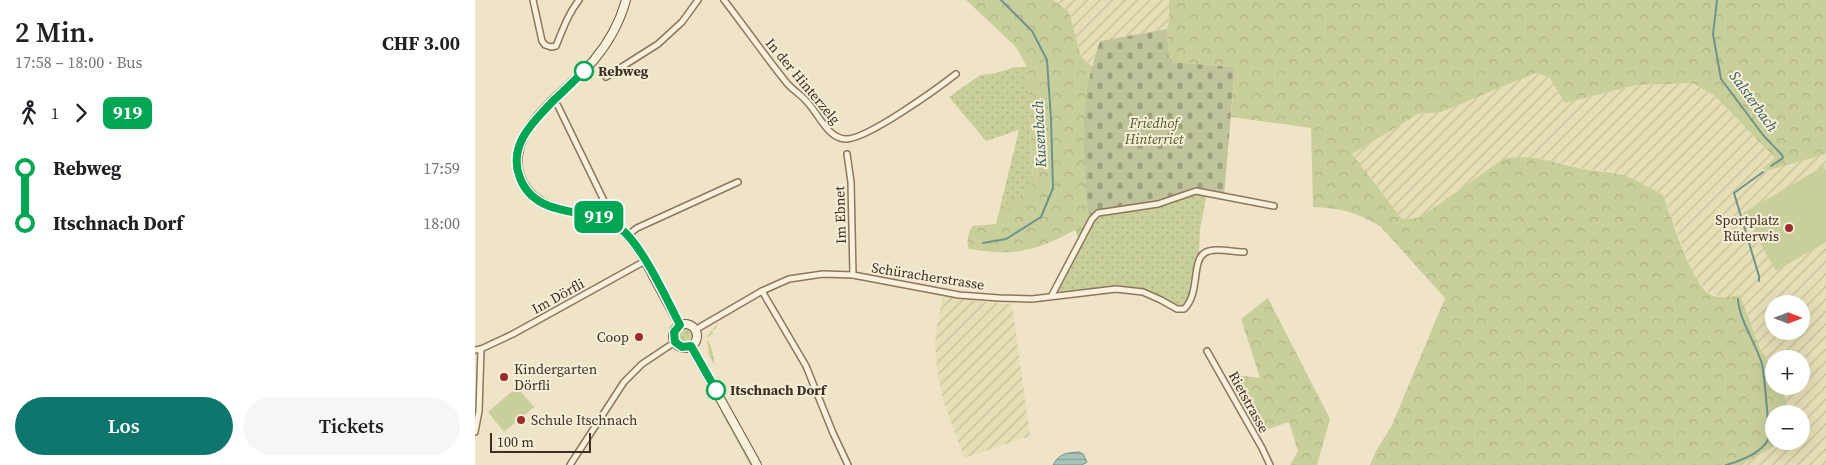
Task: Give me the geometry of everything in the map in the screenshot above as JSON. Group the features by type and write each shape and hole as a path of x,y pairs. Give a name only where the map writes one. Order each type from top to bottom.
{"main road":[{"path":"626,0 620,19 601,51 530,125 518,149 518,173 521,181 532,196 539,201 559,209 586,214 608,221 628,235 645,261 680,325"},
{"path":"688,324 695,330 697,339 691,346 682,347 675,342 674,332 680,325 688,324"},
{"path":"691,346 757,465"}],"street":[{"path":"533,0 542,40 545,45 551,47 556,46 562,27 579,0"},
{"path":"606,77 658,44 682,22 698,0"},
{"name":"In der Hinterzelg","path":"724,0 787,84 808,102 834,135 844,139 856,138 876,127 935,91 956,74"},
{"path":"554,101 608,209 608,221"},
{"name":"Im Ebnet","path":"847,154 851,182 853,275"},
{"path":"628,235 637,228 738,182"},
{"path":"1052,295 1092,219 1102,211 1158,204 1196,191 1274,206"},
{"name":"Schüracherstrasse","path":"695,330 762,291 789,279 823,274 853,275 959,295 1032,299 1052,295 1116,289 1143,292 1177,309 1184,309 1192,297 1197,264 1203,253 1210,250 1244,252"},
{"name":"Im Dörfli","path":"478,349 513,334 645,261"},
{"path":"762,291 806,366 848,465"},
{"path":"570,465 624,382 642,364 675,342"},
{"path":"475,432 479,410 478,349"},
{"name":"Rietstrasse","path":"1207,351 1262,448 1269,465"}],"shaded area":[{"path":"1053,0 1169,0 1169,23 1167,29 1100,41 1091,65 1081,57 1069,13"},
{"path":"1536,73 1549,77 1565,103 1636,85 1693,83 1715,96 1775,158 1763,169 1770,170 1826,154 1826,465 1742,465 1767,450 1810,450 1810,405 1787,405 1784,395 1810,395 1810,350 1765,350 1765,356 1760,349 1740,295 1728,298 1710,294 1694,277 1663,195 1613,172 1584,169 1557,162 1503,159 1425,214 1418,218 1402,219 1351,154 1418,114 1441,112"},
{"path":"943,296 1012,304 1030,436 964,458 942,397 937,369 935,347"}],"green space":[{"path":"966,0 1053,0 1069,12 1081,57 1111,82 1098,213 1084,236 1078,237 1075,230 1036,248 1012,252 969,249 968,237 973,226 996,224 1033,181 1027,67 1016,47"},
{"path":"1169,0 1826,0 1826,154 1770,170 1762,169 1775,158 1715,96 1693,83 1636,85 1565,103 1549,77 1536,73 1441,112 1418,114 1352,154 1402,219 1418,218 1503,159 1513,158 1534,158 1583,169 1622,175 1663,195 1688,263 1702,287 1709,294 1716,297 1740,295 1760,349 1765,356 1765,395 1784,395 1787,405 1765,405 1765,450 1767,450 1742,465 1370,465 1392,425 1445,298 1381,227 1348,212 1332,208 1313,207 1311,128 1231,117 1235,67 1169,62 1167,29 1169,23"},
{"name":"Friedhof Hinterriet","path":"1167,29 1169,62 1235,67 1224,196 1196,191 1158,204 1102,211 1092,219 1088,211 1084,125 1093,62 1100,41"},
{"path":"1015,67 1027,67 1033,182 996,224 1019,130 986,141 949,97 980,75 996,73"},
{"name":"Sportplatz Rüterwis","path":"1824,166 1826,170 1826,242 1776,271 1743,213"},
{"path":"1187,193 1207,193 1200,229 1199,258 1188,305 1177,309 1143,292 1116,289 1052,295 1098,213"},
{"path":"1268,298 1330,419 1317,465 1290,465 1298,451 1289,422 1260,432 1229,374 1260,378 1241,319"},
{"path":"719,322 715,330 712,331 713,333 707,338 707,336"},
{"path":"682,328 688,328 692,335 688,342 682,342 678,338 678,332"},
{"path":"707,339 712,350 715,365 709,355"},
{"path":"517,387 534,407 504,432 488,412"},
{"path":"719,408 724,414 752,465 750,465"}],"water":[{"path":"1079,452 1083,454 1087,462 1082,465 1053,465 1064,454"}],"waterway":[{"name":"Kusenbach","path":"983,243 1006,239 1041,217 1053,188 1047,60 1032,31 1001,0"},
{"name":"Salsterbach","path":"1717,0 1713,34 1721,79 1763,135 1782,155 1783,158 1771,166"},
{"path":"1759,281 1734,193 1763,172"},
{"path":"1726,465 1755,453 1768,440 1767,403 1762,364 1741,315 1738,299"}],"bus line":[{"name":"919","path":"584,71 536,118 525,132 518,149 517,160 521,181 532,196 539,201 559,209 597,216 615,224 628,235 636,245 680,325 674,332 675,342 682,347 691,346 716,390"}],"place":[{"name":"Rebweg","path":"584,71"},
{"name":"Sportplatz Rüterwis","path":"1789,228"},
{"name":"Coop","path":"639,337"},
{"name":"Kindergarten Dörfli","path":"504,377"},
{"name":"Itschnach Dorf","path":"716,390"},
{"name":"Schule Itschnach","path":"521,420"}]}
